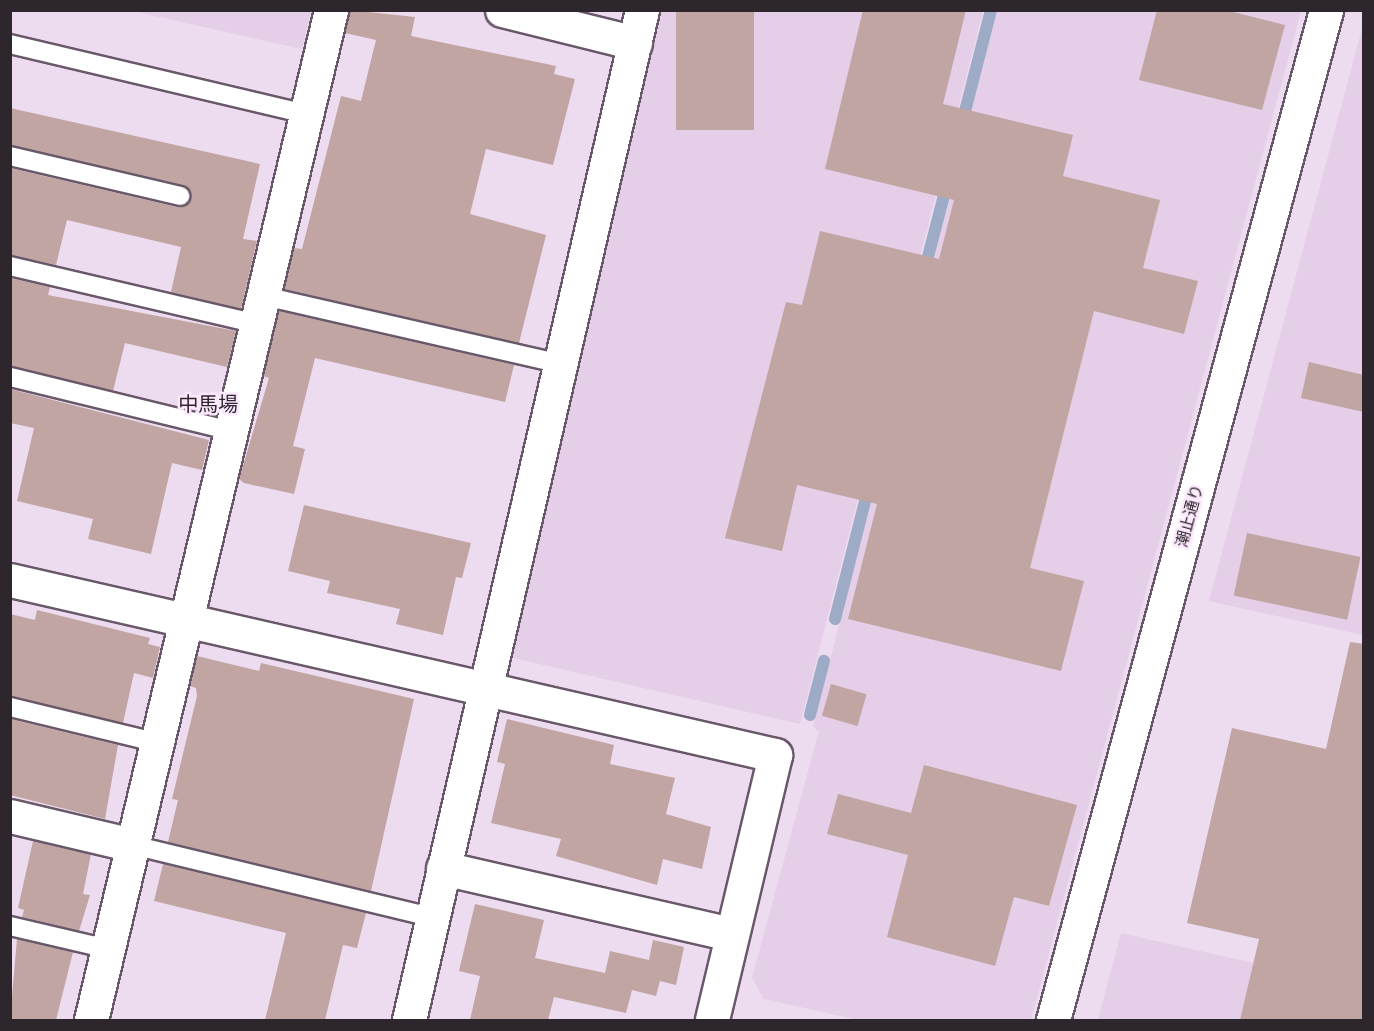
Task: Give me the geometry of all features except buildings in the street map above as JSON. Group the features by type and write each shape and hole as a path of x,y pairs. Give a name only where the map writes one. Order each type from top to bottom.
{"street":[{"path":"91,1020 155,742 331,10"},
{"path":"409,1020 482,689 561,364 642,10"},
{"name":"潮止通り","path":"1053,1020 1326,10"},
{"path":"509,11 635,43"},
{"path":"10,580 775,755 712,1020"},
{"path":"10,816 133,845"},
{"path":"443,868 731,934"}],"lane":[{"path":"10,44 307,114"},
{"path":"10,156 180,196"},
{"path":"10,266 561,364"},
{"path":"10,377 231,431"},
{"path":"10,707 155,742"},
{"path":"133,845 431,917"},
{"path":"10,926 108,949"}],"shaded area":[{"path":"311,10 302,49 133,11"},
{"path":"660,11 983,11 800,724 509,657"},
{"path":"996,11 1301,11 1031,1020 859,1020 764,999 752,978 819,731 813,727"},
{"path":"1363,25 1363,635 1209,601"},
{"path":"1121,933 1363,988 1363,1020 1098,1020"}],"waterway":[{"path":"962,123 991,10"},
{"path":"924,272 947,184"},
{"path":"835,619 869,486"},
{"path":"810,715 824,661"}],"district":[{"name":"中馬場","path":"208,404"}]}
